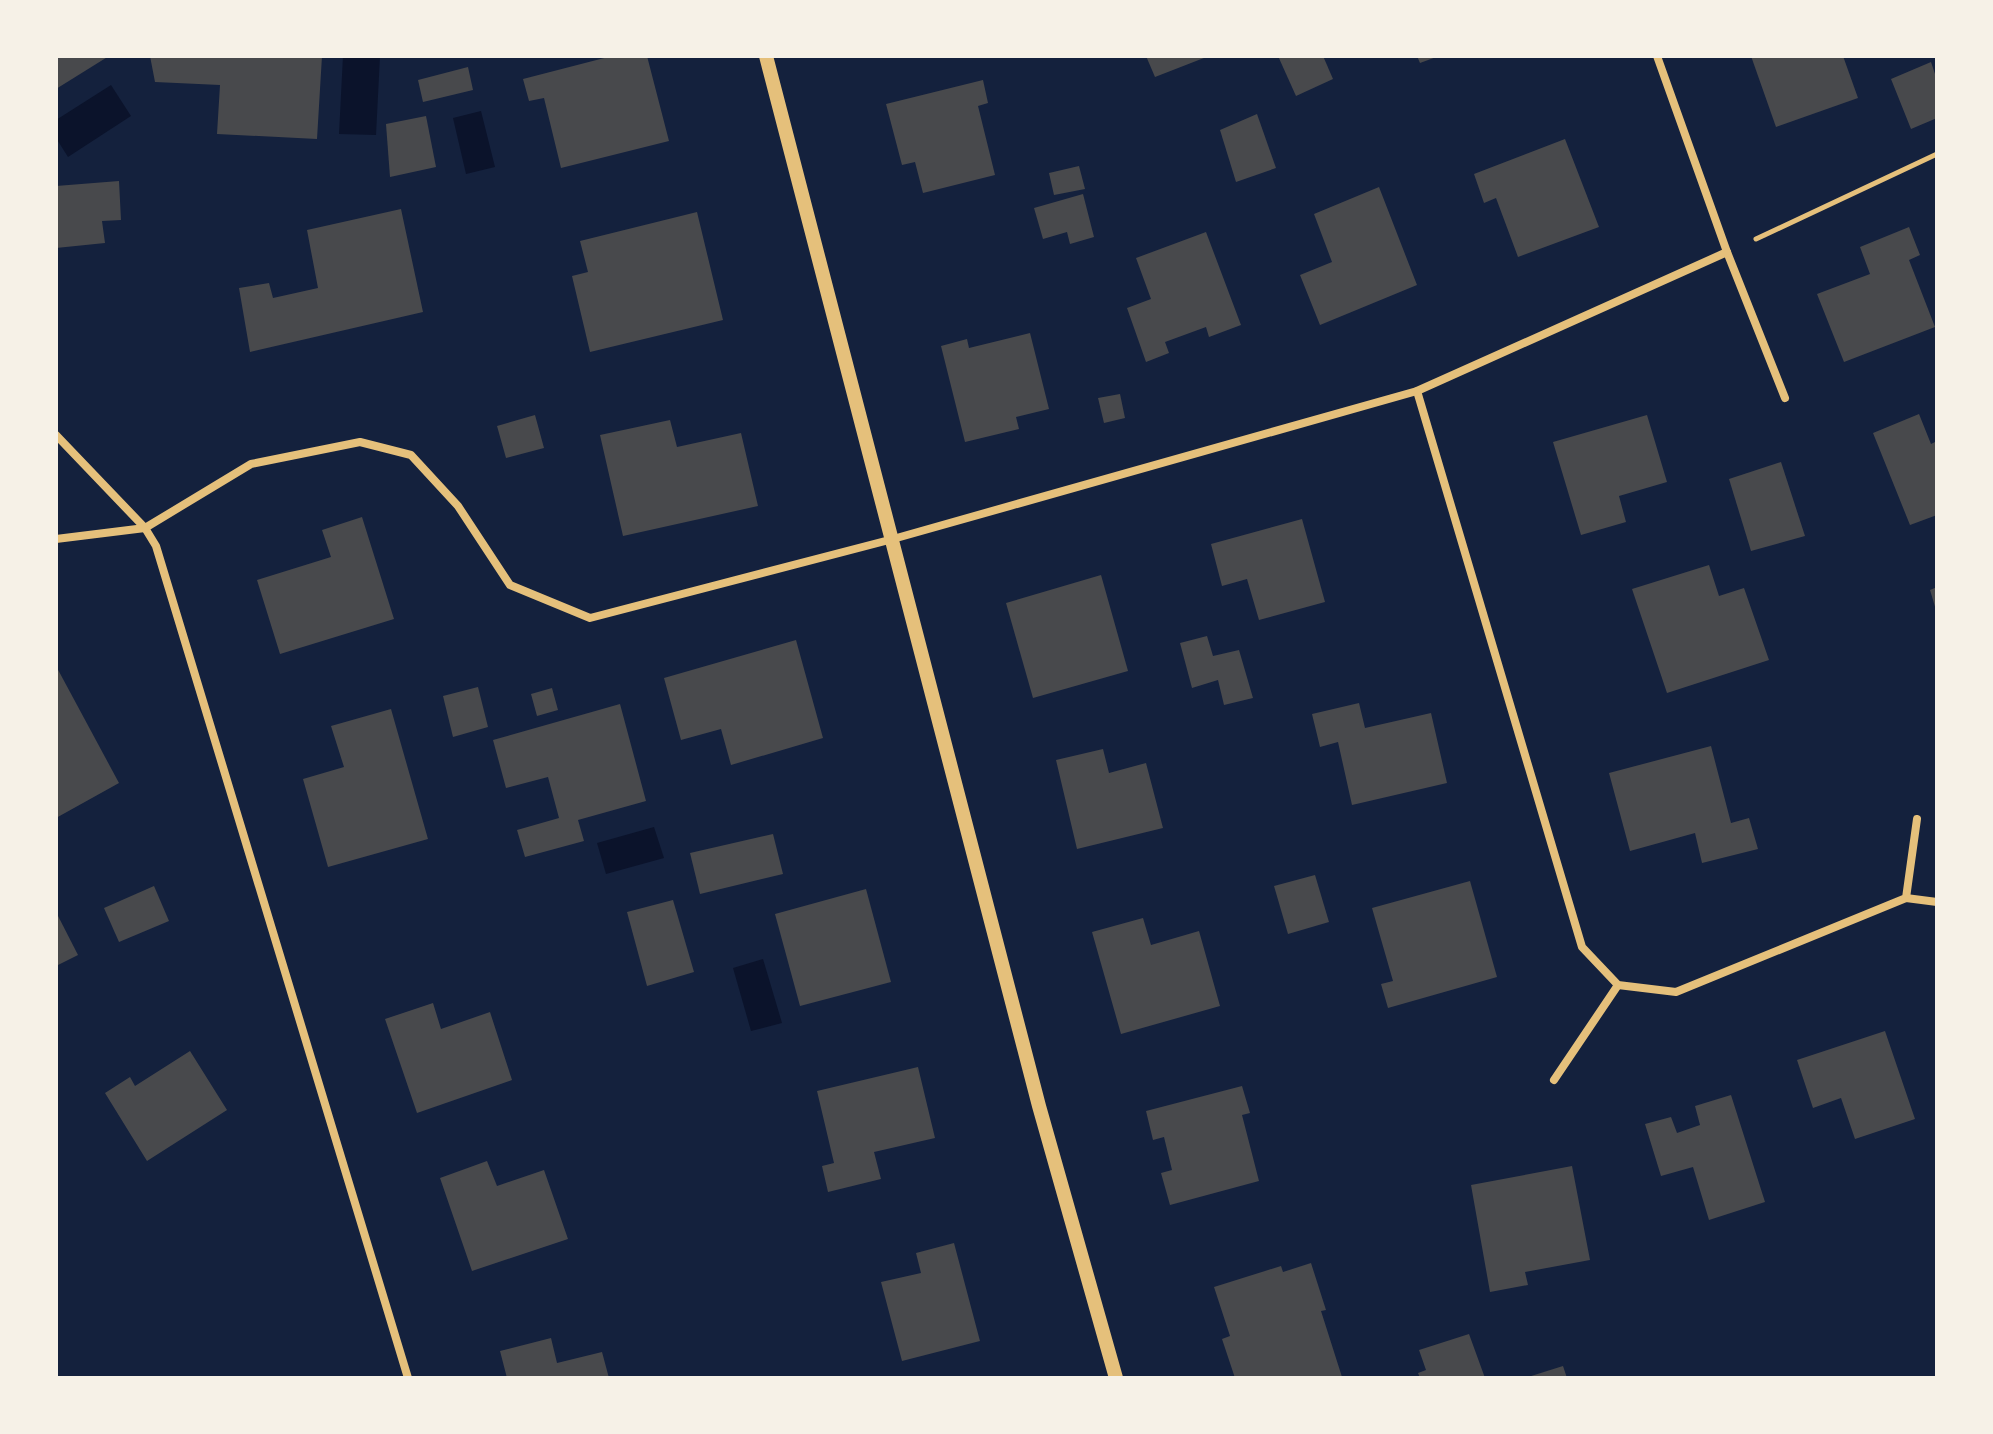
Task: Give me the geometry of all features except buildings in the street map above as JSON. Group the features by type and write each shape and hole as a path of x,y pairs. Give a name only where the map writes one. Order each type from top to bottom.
{"street":[{"path":"766,56 1039,1106 1116,1378"},
{"path":"1657,56 1727,252 1785,398"},
{"path":"56,539 145,528 251,464 360,442 411,455 458,506 510,585 590,618 893,539 1417,391 1727,252"},
{"path":"1417,391 1582,947 1618,985 1676,992 1906,898 1937,902"},
{"path":"56,435 145,528 161,561 408,1378"},
{"path":"1906,898 1917,819"},
{"path":"1554,1080 1618,985"}],"path":[{"path":"1727,252 1937,154"}],"water":[{"path":"343,56 380,56 376,135 339,134"},
{"path":"111,85 131,116 68,157 56,138 56,120"},
{"path":"481,111 495,167 466,174 453,118"},
{"path":"654,827 664,858 606,874 597,843"},
{"path":"763,959 782,1023 751,1031 733,968"}]}
